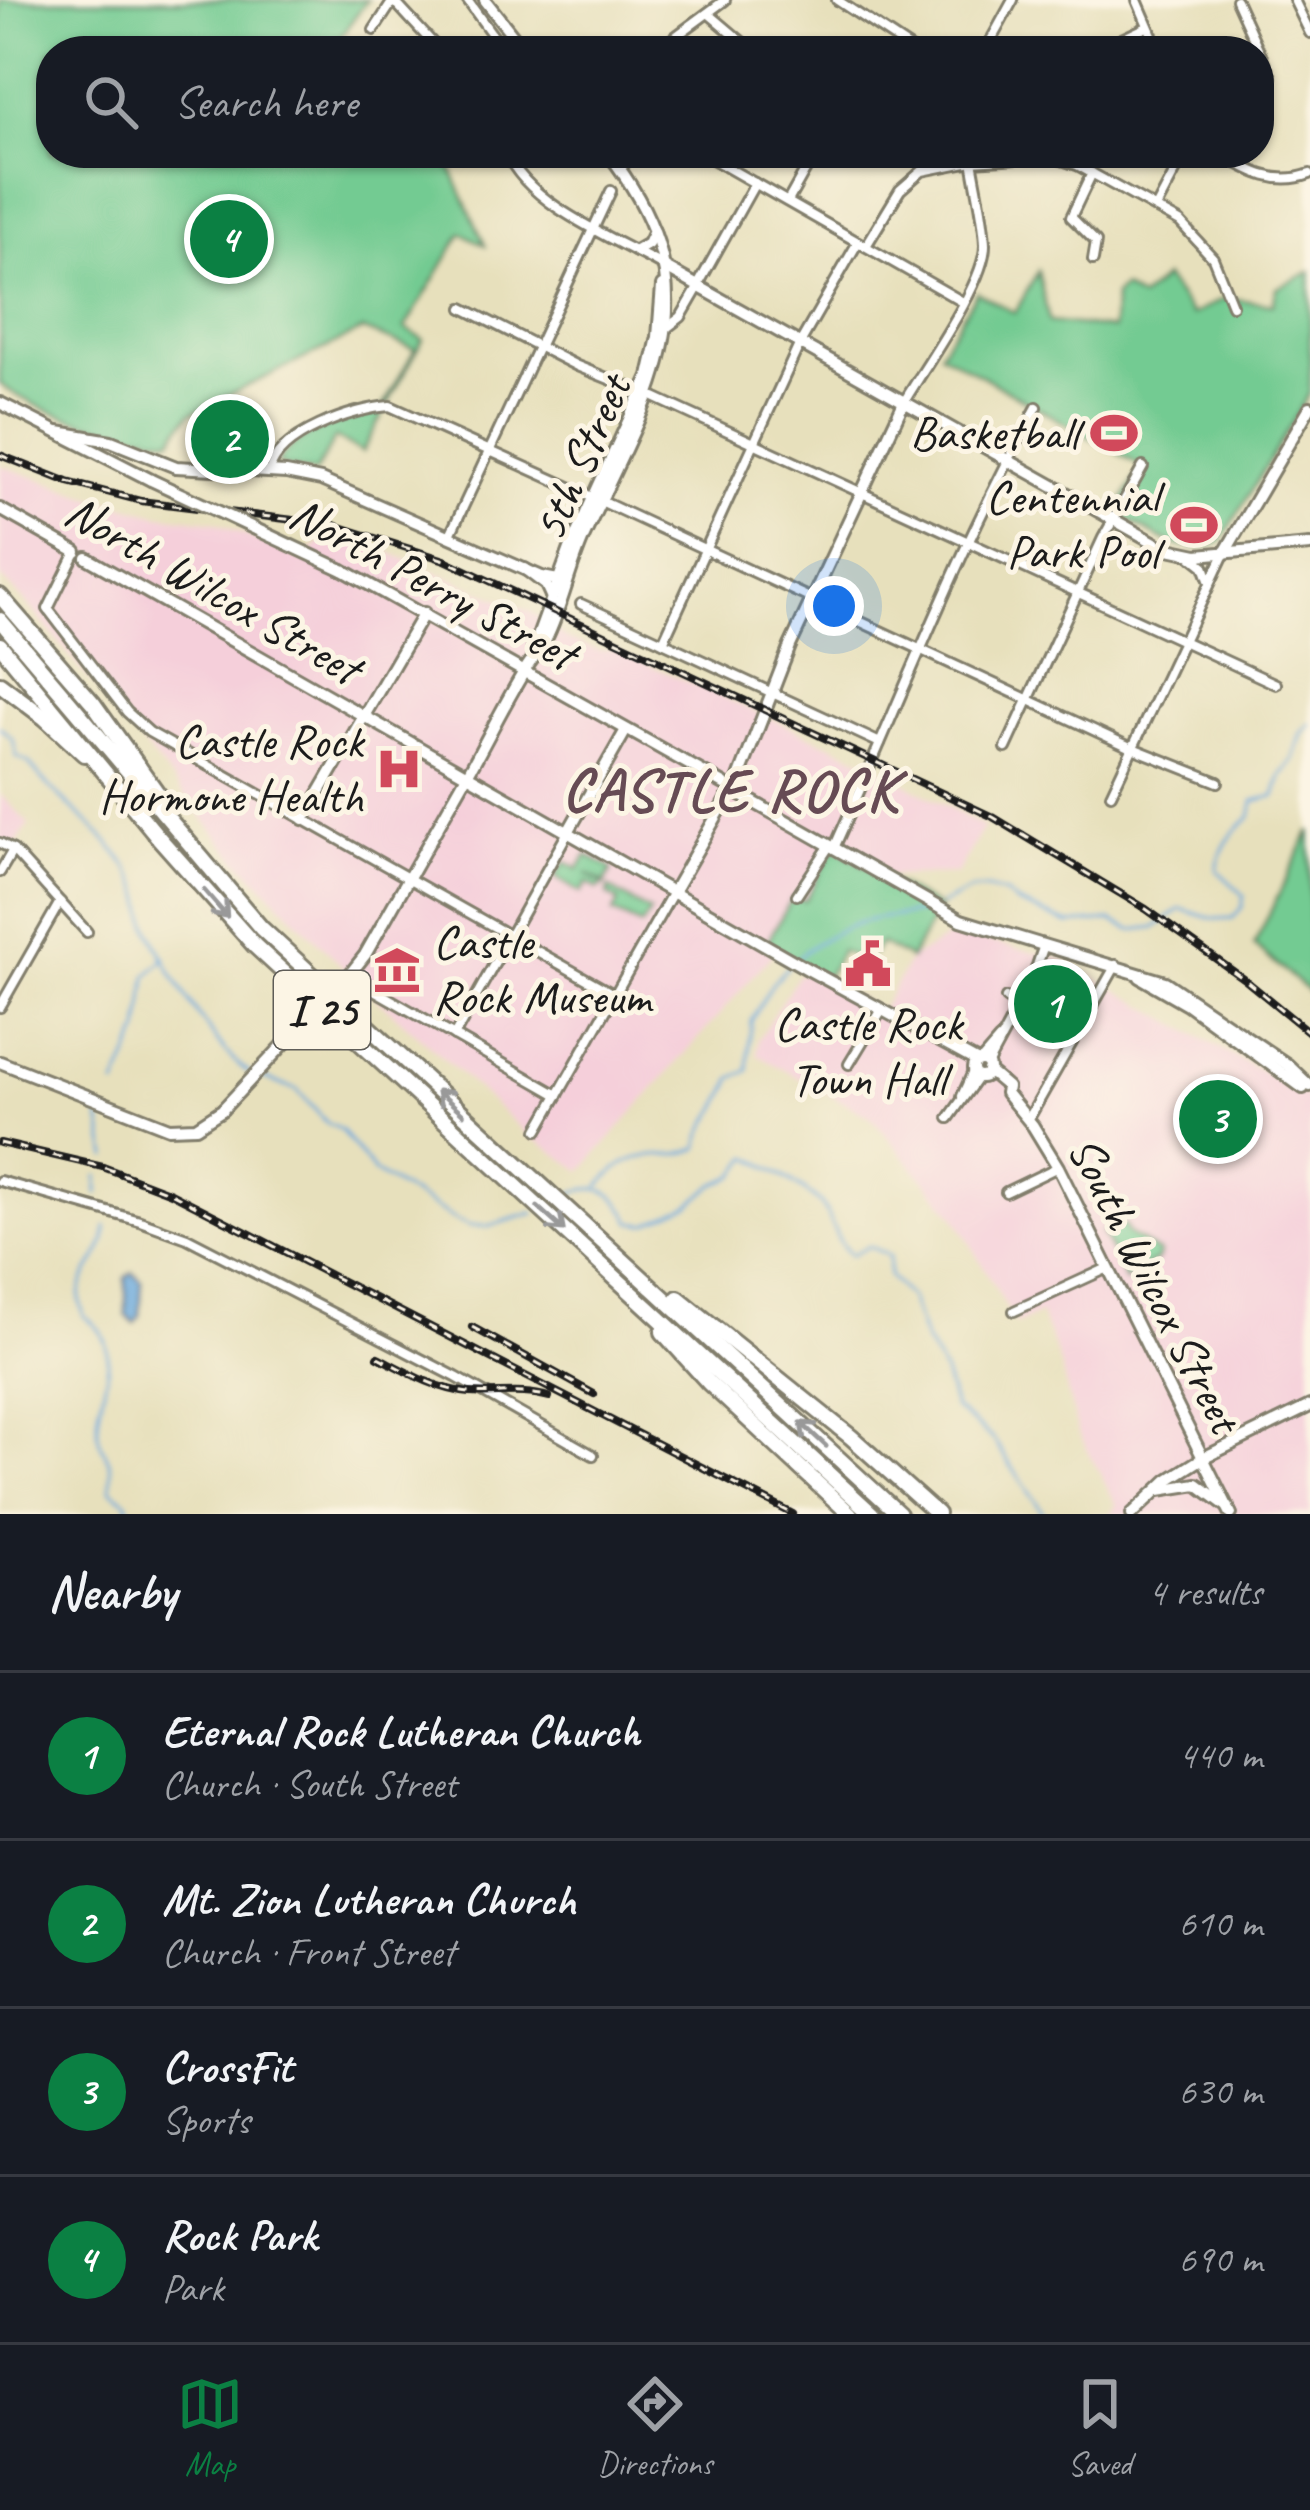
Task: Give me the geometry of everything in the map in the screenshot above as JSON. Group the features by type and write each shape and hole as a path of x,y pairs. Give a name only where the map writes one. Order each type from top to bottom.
{"highway":[{"path":"0,596 112,728 199,859"},
{"name":"I 25","path":"0,620 199,859 286,953 898,1514"},
{"name":"I 25","path":"0,645 266,958 872,1514"},
{"path":"0,684 45,718 141,815"},
{"path":"598,1237 851,1436 937,1514"},
{"path":"612,1274 710,1383 850,1514"}],"street":[{"path":"374,30 393,0 426,36"},
{"path":"467,0 493,36"},
{"path":"485,0 513,36"},
{"path":"677,36 725,0"},
{"path":"837,0 891,36"},
{"path":"993,36 1013,0"},
{"path":"1137,0 1152,36"},
{"path":"1236,0 1252,36"},
{"path":"1294,0 1310,33"},
{"path":"708,13 735,36"},
{"path":"1128,36 1147,27"},
{"path":"513,168 535,192 594,227 1164,548 1225,554 1310,545"},
{"path":"728,168 963,302"},
{"path":"788,202 807,168"},
{"path":"663,642 800,343 907,182 929,168"},
{"path":"538,1130 732,790 770,693 904,401 974,282 985,248 973,168"},
{"path":"1084,168 1180,222 1205,247 1232,305"},
{"path":"1156,208 1176,168"},
{"path":"1250,168 1270,178 1289,180 1310,174"},
{"name":"5th Street","path":"525,670 558,580 646,394 668,327 664,266 654,231 621,169"},
{"path":"1092,173 1071,217 1096,242 1093,260"},
{"path":"668,327 681,317 755,183"},
{"path":"450,535 611,191"},
{"path":"636,250 648,244 654,231"},
{"name":"5th Street","path":"646,394 658,338 664,266"},
{"path":"463,308 1276,684"},
{"path":"0,404 58,433 111,441 138,454"},
{"path":"269,472 277,450 332,421 382,407 404,410 1130,747 1219,782"},
{"path":"797,895 832,847 1008,459 1037,407"},
{"path":"1111,794 1208,586 1310,407"},
{"name":"North Perry Street","path":"58,433 424,613 961,920 1116,964 1187,1004 1310,1089"},
{"path":"103,454 119,449 186,468 321,480 542,578 558,580"},
{"path":"1006,748 1113,519 1143,467"},
{"name":"North Wilcox Street","path":"0,509 953,1052 958,1050 980,1069"},
{"path":"1243,523 1245,540 1263,550"},
{"path":"1189,554 1206,570 1208,586"},
{"path":"81,555 48,609 136,722 615,995"},
{"path":"542,578 558,572 570,558"},
{"name":"5th Street","path":"0,1062 169,1128 202,1125 222,1110 365,955 548,635 570,558"},
{"path":"525,569 546,585 551,598"},
{"path":"581,604 880,743"},
{"path":"304,819 424,613"},
{"path":"454,1036 626,730"},
{"path":"0,843 13,850 87,932"},
{"path":"0,872 13,850"},
{"path":"0,1006 60,902"},
{"path":"949,1118 1000,1039 1045,945"},
{"path":"1028,1120 1116,964"},
{"path":"367,986 558,1096"},
{"path":"1006,998 1018,1006"},
{"path":"849,1064 881,1011"},
{"name":"South Wilcox Street","path":"980,1069 1006,1087 1058,1167 1229,1511"},
{"path":"1006,1192 1058,1167"},
{"path":"0,1181 187,1238 456,1377 593,1455"},
{"path":"1014,1311 1110,1267"},
{"path":"1132,1514 1155,1490 1203,1458 1307,1405"},
{"path":"1155,1490 1197,1484 1229,1511"}],"shaded area":[{"path":"0,465 91,497 160,515 215,522 301,559 322,541 341,540 388,552 531,612 567,639 600,651 615,650 861,758 984,827 957,874 884,876 834,847 775,951 582,1171 527,1134 350,974 237,859 0,576"},
{"path":"0,794 29,824 13,850 0,843"},
{"path":"954,934 1060,958 1310,1099 1310,1514 1111,1514 1117,1506 1078,1432 1058,1357 1040,1314 1016,1324 954,1215 871,1117 757,1055 758,1039 798,975 809,970 881,1011 910,959"}],"green space":[{"path":"0,0 367,0 341,36 36,36 36,168 451,168 485,245 462,233 405,328 423,339 362,452 335,438 315,473 278,462 310,435 381,411 415,349 363,330 190,414 171,439 61,415 0,384"},
{"path":"1038,271 1049,322 1113,329 1114,296 1122,288 1140,299 1164,278 1192,315 1225,298 1273,304 1277,288 1310,272 1310,392 1221,542 1208,547 1181,546 1116,513 1142,467 940,352 977,292 1015,313"},
{"path":"1310,831 1310,993 1254,945"},
{"path":"834,848 939,908 910,959 880,943 873,955 866,951 860,960 841,951 825,979 765,945 793,897 805,901"},
{"path":"587,855 612,869 605,883 586,873 604,885 598,889 587,883 581,893 555,877 565,862 578,869"},
{"path":"609,888 650,912 642,926 613,913 619,902 608,895"},
{"path":"1124,1224 1128,1234 1160,1253 1156,1261 1133,1272 1126,1281 1102,1233"}],"water":[{"path":"133,1272 142,1281 140,1315 135,1323 126,1315 126,1278"}],"waterway":[{"path":"941,905 971,890 987,889 1069,924 1111,921 1132,930 1156,927 1181,909 1214,919 1233,918 1244,895 1217,870 1221,853 1251,817 1254,801 1275,796 1310,724"},
{"path":"0,727 13,739 17,757 28,762 128,867 140,889 153,936 176,979 206,1026 249,1072"},
{"path":"798,957 855,924 932,909"},
{"path":"116,1086 140,1031 147,976 166,958"},
{"path":"600,1186 625,1163 699,1148 732,1078 748,1071 751,1021 790,964"},
{"path":"258,1076 297,1090 327,1123 341,1130 374,1172 454,1219 470,1226 488,1226 534,1213"},
{"path":"99,1113 108,1157"},
{"path":"564,1197 586,1189 604,1191 619,1202 632,1222 647,1224 690,1205 714,1185 735,1176 749,1157 810,1194 822,1205 851,1255 869,1246 889,1256 889,1276 910,1298 924,1339 944,1373 954,1408 993,1439 1044,1514"},
{"path":"98,1176 98,1194"},
{"path":"106,1227 103,1245 81,1287 80,1301 84,1317 105,1341 107,1371 98,1434 110,1465 111,1490 127,1502 130,1514"}],"railway":[{"path":"0,455 68,482 141,501 334,525 445,560 993,817 1146,909 1310,1033"},
{"path":"0,1143 103,1167 171,1193 793,1514"},
{"path":"472,1327 594,1394"},
{"path":"378,1357 422,1380 458,1391 549,1397"}],"place":[{"name":"Rock Park","path":"229,239"},
{"name":"Basketball","path":"1114,433"},
{"name":"Mt. Zion Lutheran Church","path":"230,439"},
{"name":"Centennial Park Pool","path":"1194,525"},
{"name":"Castle Rock Hormone Health","path":"399,769"},
{"name":"Castle Rock Town Hall","path":"868,964"},
{"name":"Castle Rock Museum","path":"397,970"},
{"name":"Eternal Rock Lutheran Church","path":"1053,1004"},
{"name":"CrossFit","path":"1218,1119"}],"district":[{"name":"CASTLE ROCK","path":"731,790"}]}
